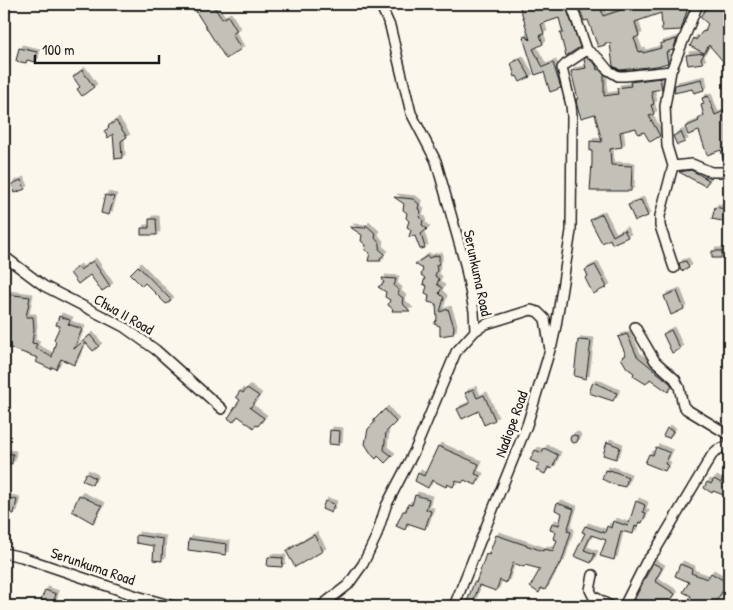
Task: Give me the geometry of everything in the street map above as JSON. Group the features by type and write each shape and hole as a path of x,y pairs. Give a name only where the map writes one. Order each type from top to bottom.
{"street":[{"name":"Serunkuma Road","path":"321,606 348,585 363,564 376,537 386,506 415,450 456,352 475,331 474,311 465,264 436,161 411,113 390,26 380,4"},
{"path":"571,4 587,50 598,58 608,70 618,76 671,71"},
{"path":"674,268 660,226 660,216 673,166 667,146 666,94 671,71 698,4"},
{"path":"550,350 556,326 571,231 572,116 562,68 587,50"},
{"path":"673,166 692,164 711,172 729,172"},
{"name":"Chwa II Road","path":"4,256 44,286 124,327 156,350 222,409"},
{"name":"Nadiope Road","path":"454,606 526,426 550,350 545,319 538,312 531,310 486,324 475,331"},
{"path":"635,326 655,361 675,380 686,409 729,435"},
{"path":"624,606 646,562 656,551 712,455 717,450 729,445"},
{"name":"Serunkuma Road","path":"4,553 22,557 137,596 173,606"},
{"path":"593,575 590,590 594,596 610,606"}],"building":[{"path":"199,4 212,4 222,19 228,16 237,31 232,34 241,49 226,59 195,10 201,6"},
{"path":"519,4 549,4 551,7 565,4 580,47 566,56 560,33 563,33 559,18 541,24 544,34 540,35 543,44 533,49 543,67 553,63 561,88 550,92 544,72 535,75 523,37 526,36 530,40"},
{"path":"578,4 600,4 603,16 639,4 689,4 681,30 662,31 661,13 635,22 639,36 634,38 639,52 642,51 643,53 661,48 660,44 677,39 673,50 666,52 668,63 620,70 613,66 610,43 605,43 605,45 598,47 588,20 584,21"},
{"path":"709,4 720,4 729,13 729,68 709,45 701,59 703,63 688,65 686,55 704,53 690,46 694,38 696,40 702,32 706,31 708,24 700,17"},
{"path":"19,48 37,52 35,62 27,60 26,63 16,61"},
{"path":"520,59 530,77 520,82 517,76 515,77 511,63"},
{"path":"589,59 596,65 597,70 599,69 604,75 604,96 618,94 617,88 631,86 630,82 660,78 662,89 651,91 654,104 651,105 654,114 649,116 660,136 650,142 644,132 638,134 636,128 620,132 622,147 610,149 611,165 632,166 631,191 590,191 592,151 590,151 590,141 602,142 595,114 581,118 571,71 586,68 584,60"},
{"path":"82,70 94,87 82,96 77,89 80,87 73,77"},
{"path":"702,79 704,90 694,93 692,89 674,93 675,85"},
{"path":"708,96 715,115 729,109 729,166 725,166 721,150 707,155 699,131 688,135 685,127 699,121 698,119 704,116 701,105 704,104 702,98"},
{"path":"116,121 127,137 121,141 122,158 115,159 113,134 108,138 104,131"},
{"path":"681,132 685,142 677,145 673,136"},
{"path":"691,170 709,180 705,186 679,172"},
{"path":"21,180 25,189 15,193 12,184"},
{"path":"105,195 114,197 109,215 101,213"},
{"path":"394,197 413,199 419,204 418,209 421,211 419,217 423,220 422,225 427,229 421,234 425,248 420,249 415,236 409,237 411,230 407,227 409,221 406,218 407,213 403,210 404,204"},
{"path":"641,200 648,216 635,221 628,205"},
{"path":"715,207 729,210 727,222 712,219"},
{"path":"602,214 613,236 624,230 628,237 612,244 610,239 602,243 590,220"},
{"path":"149,219 156,219 157,235 141,235 141,228 149,228"},
{"path":"366,225 376,234 375,238 380,244 379,249 385,254 380,258 381,261 368,261 370,253 365,250 366,245 361,241 362,235 350,227 365,228"},
{"path":"712,251 722,251 721,258 712,258"},
{"path":"439,255 439,264 436,265 435,276 439,279 437,284 442,288 439,293 444,298 440,312 448,309 454,327 453,334 440,336 440,326 434,324 437,319 436,304 428,302 429,295 425,293 427,286 423,284 425,278 421,275 423,269 415,264 427,256 428,258"},
{"path":"93,261 110,286 102,291 90,275 78,284 70,273 78,267 80,270"},
{"path":"686,261 689,268 681,271 679,263"},
{"path":"595,265 607,287 593,294 585,278 588,276 585,270"},
{"path":"138,266 171,300 166,304 145,283 142,286 130,274"},
{"path":"382,278 396,279 394,286 399,290 398,294 403,298 402,303 410,311 392,311 393,309 388,305 390,300 385,297 386,292 378,287 384,283"},
{"path":"677,291 684,309 671,315 664,296"},
{"path":"5,294 30,297 26,317 33,317 32,343 37,344 35,348 52,357 56,341 54,339 60,326 56,325 59,316 70,320 68,324 82,329 74,349 90,335 99,346 93,351 85,342 74,365 61,359 56,369 52,367 51,369 36,362 38,358 4,346 6,315 10,301 5,300"},
{"path":"671,330 680,349 672,353 663,334"},
{"path":"627,334 637,356 670,383 672,386 668,392 650,379 646,384 633,376 634,373 627,368 621,358 626,355 618,337"},
{"path":"578,340 591,341 586,379 574,376"},
{"path":"593,382 617,393 613,401 589,393"},
{"path":"247,388 259,396 250,408 264,418 254,428 238,416 233,422 228,418 240,400 236,397 240,391 243,393"},
{"path":"473,389 477,398 484,395 495,420 484,425 479,411 462,419 457,409 470,403 465,393"},
{"path":"385,409 396,422 386,432 384,450 392,456 385,463 378,456 376,459 365,444 368,429"},
{"path":"667,428 673,431 669,438 663,436"},
{"path":"330,430 340,431 339,445 329,444"},
{"path":"574,435 578,439 574,443 570,439"},
{"path":"607,442 620,447 616,459 603,455"},
{"path":"438,446 479,464 475,474 480,476 476,485 464,480 462,483 456,480 453,487 447,484 446,487 432,480 428,488 415,481 418,473 424,476"},
{"path":"656,447 670,453 665,464 668,465 665,471 645,463 649,454 653,455"},
{"path":"544,448 558,455 552,469 548,467 545,474 536,470 539,464 530,460 535,450 542,453"},
{"path":"4,453 13,454 12,464 4,463"},
{"path":"605,470 628,477 625,487 602,479"},
{"path":"86,473 95,478 92,485 82,480"},
{"path":"723,477 729,479 729,497 713,491 712,493 704,488 707,482 711,484 714,479 721,483"},
{"path":"79,495 102,506 93,523 72,511"},
{"path":"415,495 429,499 426,510 431,511 425,529 407,523 405,530 396,526 403,511 406,511 408,504 412,505"},
{"path":"4,497 17,500 14,514 4,512"},
{"path":"325,501 334,504 331,513 322,509"},
{"path":"636,501 645,505 643,512 646,513 642,523 639,522 637,527 635,526 633,534 621,531 614,560 600,556 606,540 591,535 584,550 595,554 591,563 574,556 585,533 582,532 585,526 605,533 607,526 611,528 613,521 628,526"},
{"path":"557,503 574,509 567,531 571,532 561,564 559,564 545,590 541,588 539,593 530,587 540,569 525,565 524,567 513,563 506,583 500,580 496,591 479,585 472,606 466,605 486,554 489,555 496,535 543,551 544,549 553,551 557,540 554,539 556,532 550,530 552,523 559,525 562,513 555,510"},
{"path":"136,535 163,539 162,561 153,560 154,546 136,543"},
{"path":"314,535 323,551 295,567 286,551"},
{"path":"189,539 227,544 226,555 188,550"},
{"path":"268,557 283,558 282,567 267,566"},
{"path":"653,563 662,568 655,581 675,594 668,604 665,602 662,606 631,606"},
{"path":"680,564 692,569 691,573 707,579 711,573 728,583 714,604 711,602 708,606 685,606 691,596 683,592 689,582 675,576"},
{"path":"45,590 56,594 53,604 41,600"}]}
